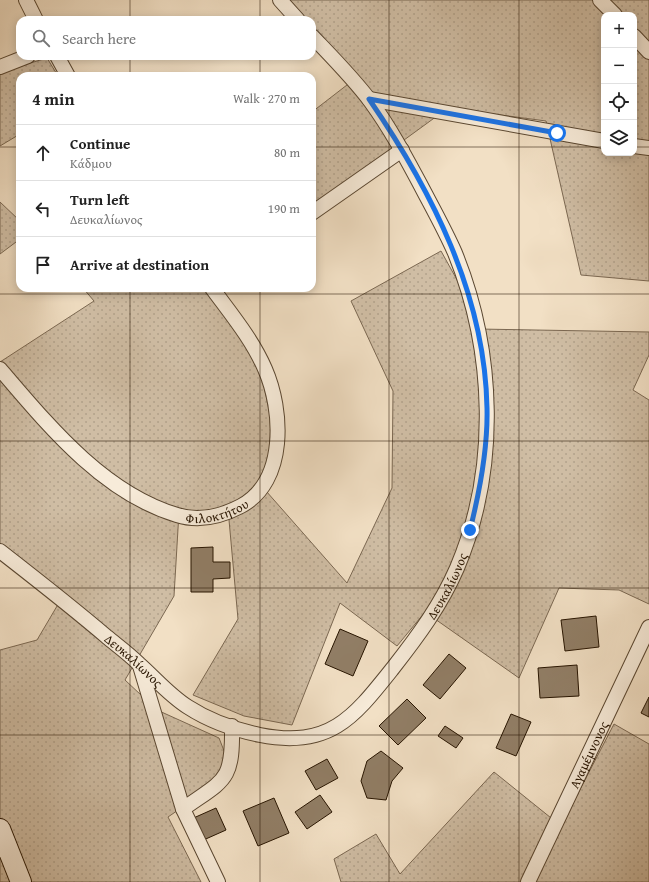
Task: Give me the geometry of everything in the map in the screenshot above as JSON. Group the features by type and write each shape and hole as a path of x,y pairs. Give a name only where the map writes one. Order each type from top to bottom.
{"street":[{"path":"26,0 34,16"},
{"path":"280,0 294,16"},
{"path":"600,0 612,12"},
{"path":"637,39 649,52"},
{"name":"Δευκαλίωνος","path":"0,551 139,664 170,693 189,708 232,726 270,736 301,737 335,728 354,715 430,619 457,568 466,544 478,497 485,451 488,409 482,354 471,303 455,252 402,150 369,99 316,40"},
{"path":"0,67 18,60"},
{"path":"59,60 66,72"},
{"path":"369,99 601,140"},
{"path":"637,146 649,148"},
{"path":"316,210 402,150"},
{"name":"Φιλοκτήτου","path":"0,369 66,442 123,489 144,502 179,516 206,517 220,515 247,503 257,495 264,486 274,462 278,436 272,388 266,370 237,322 215,292"},
{"name":"Αγαμέμνονος","path":"528,882 649,627"},
{"path":"139,664 183,810 218,882"},
{"path":"183,810 223,780 230,768 232,753 232,726"},
{"path":"0,829 20,882"}],"shaded area":[{"path":"286,0 649,0 649,281 581,275 546,121 448,108 316,204 316,109 356,78 316,33 316,16 300,16"},
{"path":"40,60 48,60 56,72 16,72 16,136 0,146 0,72"},
{"path":"0,202 16,217 16,242 0,254"},
{"path":"441,251 461,287 478,329 649,332 649,355 633,390 649,400 649,604 619,590 559,588 519,678 425,612 397,646 340,603 292,725 244,716 193,695 238,619 228,509 201,513 179,512 174,596 125,680 157,710 219,738 228,761 203,793 168,817 201,882 0,882 0,650 37,640 60,601 0,548 0,362 94,301 86,292 212,292 245,343 263,381 271,420 269,461 259,483 347,583 392,488 393,391 351,301"},
{"path":"614,724 649,744 649,882 341,882 334,859 376,834 400,874 494,772 561,826"}],"building":[{"path":"213,547 213,562 230,562 230,578 213,579 213,592 191,592 191,548"},
{"path":"596,616 599,647 565,651 561,620"},
{"path":"340,629 368,641 353,676 325,664"},
{"path":"449,654 466,668 440,699 423,685"},
{"path":"577,665 579,696 540,698 538,668"},
{"path":"649,697 649,717 641,713"},
{"path":"407,699 426,718 398,745 379,726"},
{"path":"511,714 531,722 516,756 496,748"},
{"path":"445,726 463,738 456,748 438,736"},
{"path":"381,751 403,768 392,781 386,800 367,798 361,781 367,761"},
{"path":"327,759 338,778 316,790 305,771"},
{"path":"320,795 332,812 307,829 295,812"},
{"path":"274,798 289,833 258,846 243,811"},
{"path":"216,808 226,830 199,842 189,820"}],"route":[{"path":"470,530 483,471 488,409 486,377 478,328 455,252 402,150 369,99 557,133"}]}
